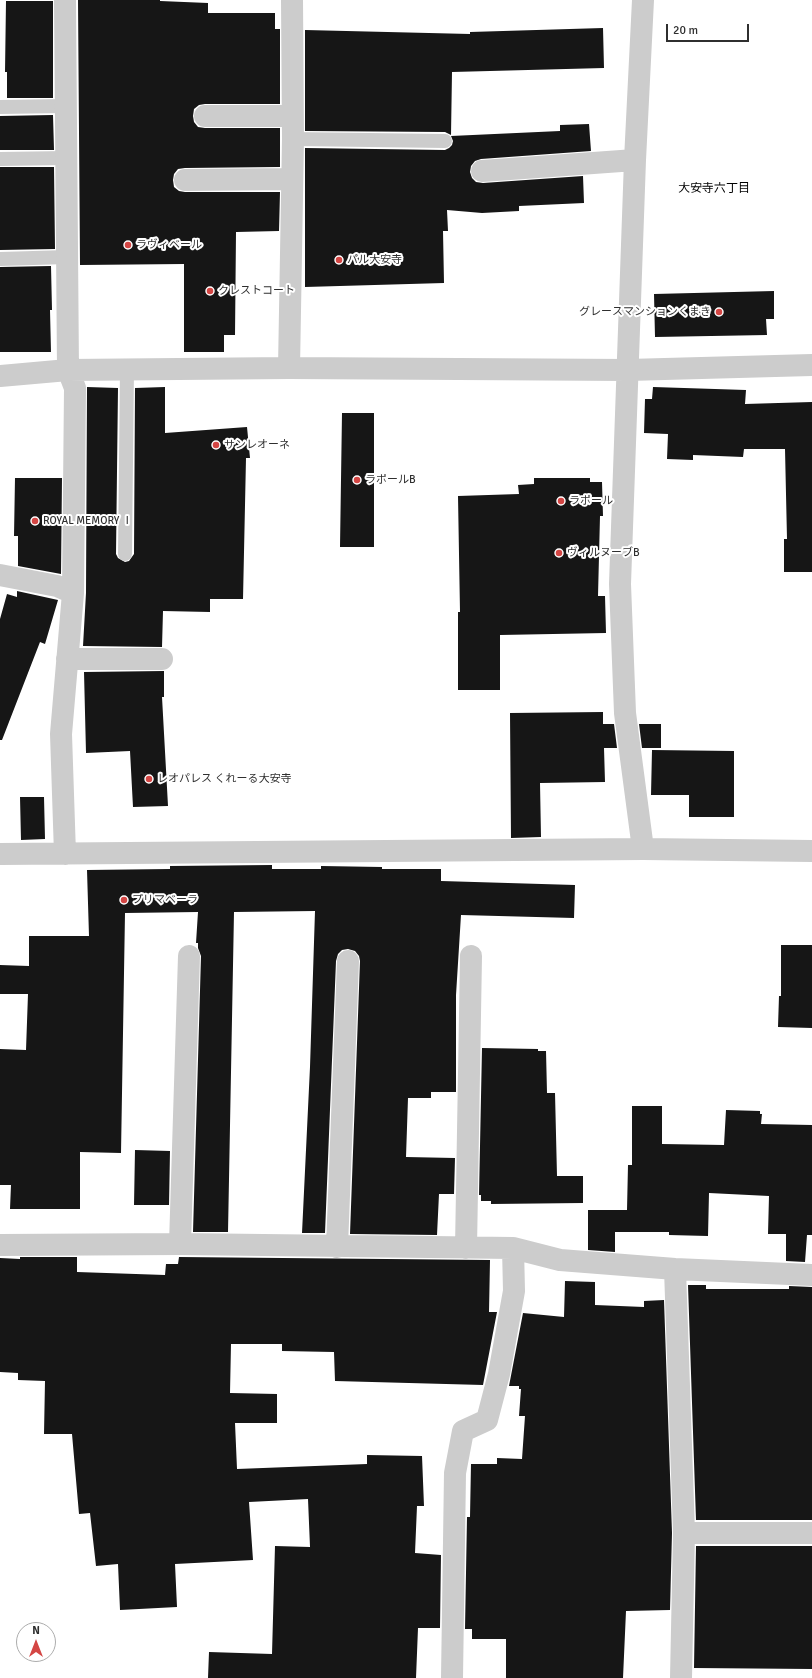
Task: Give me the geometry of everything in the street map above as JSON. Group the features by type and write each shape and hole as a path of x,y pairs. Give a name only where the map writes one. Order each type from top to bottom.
{"street":[{"path":"64,854 61,734 72,593 75,388 68,370 65,0"},
{"path":"289,368 293,139 292,0"},
{"path":"643,0 635,160 620,584 625,713 643,849"},
{"path":"205,116 292,116"},
{"path":"482,171 635,160"},
{"path":"185,180 292,179"},
{"path":"0,376 68,370 127,369 289,368 628,370 812,365"},
{"path":"0,575 57,586 72,593"},
{"path":"67,659 162,659"},
{"path":"0,854 643,849 812,851"},
{"path":"180,1244 189,956"},
{"path":"466,1248 470,956"},
{"path":"338,1247 348,961"},
{"path":"0,1245 180,1244 513,1248 560,1260 675,1269 812,1275"},
{"path":"452,1678 455,1473 463,1431 487,1420 499,1374 514,1291 513,1248"},
{"path":"675,1269 684,1534 681,1678"},
{"path":"684,1534 812,1533"}],"lane":[{"path":"0,107 65,106"},
{"path":"293,139 445,141"},
{"path":"0,159 66,158"},
{"path":"0,259 67,257"},
{"path":"125,554 127,369"}],"building":[{"path":"78,0 160,0 208,3 208,13 275,13 275,29 280,29 280,104 205,104 199,105 194,109 193,116 194,122 198,127 205,128 280,128 280,167 185,168 178,169 174,174 173,180 174,187 179,191 185,192 280,192 279,231 236,232 235,335 224,335 224,352 184,352 184,264 80,265"},
{"path":"6,1 53,1 53,98 7,98 7,72 5,72"},
{"path":"603,28 604,68 452,72 451,135 445,132 305,131 305,30 470,34 470,32"},
{"path":"53,115 54,150 0,150 0,116"},
{"path":"589,124 591,151 481,159 475,161 471,166 470,172 472,178 476,182 483,183 583,176 584,203 519,206 519,211 482,213 447,210 448,231 443,231 444,283 305,287 305,148 445,150 452,145 453,141 451,136 560,131 560,125"},
{"path":"0,167 54,167 55,249 0,250"},
{"path":"51,266 51,352 0,352 0,267"},
{"name":"グレースマンションくまき","path":"774,291 774,319 766,319 767,335 655,337 654,294"},
{"path":"87,387 118,388 116,554 118,558 125,562 129,561 134,554 135,388 165,387 165,433 247,427 250,458 246,458 243,599 210,599 210,612 163,611 162,647 83,646 86,593"},
{"path":"653,387 746,390 745,404 812,402 812,572 784,572 784,539 787,539 785,449 744,449 743,457 693,455 693,460 667,459 668,434 644,433 645,399 652,399"},
{"name":"ラポールB","path":"342,413 374,413 374,547 340,547"},
{"name":"ROYAL MEMORY Ⅰ","path":"15,478 62,478 61,574 18,566 18,536 14,536"},
{"path":"534,478 590,478 590,482 602,482 603,516 600,516 598,596 605,596 606,633 500,635 500,690 458,690 458,612 460,612 458,496 519,494 518,485 534,484"},
{"path":"17,591 58,600 45,644 40,642 2,740 0,740 0,619 7,594 17,597"},
{"path":"164,671 164,697 162,697 168,806 133,807 130,751 86,753 84,672"},
{"path":"603,712 603,724 614,724 617,748 604,748 605,782 540,783 541,837 511,838 510,713"},
{"path":"639,724 661,724 661,748 642,748"},
{"path":"652,750 734,751 734,817 689,817 689,795 651,795"},
{"path":"20,797 44,797 45,839 21,840"},
{"path":"272,865 272,869 321,869 321,866 382,867 382,869 441,869 441,881 575,885 574,918 461,915 456,995 456,1092 431,1092 431,1098 408,1098 406,1157 455,1158 454,1194 439,1194 437,1235 350,1234 360,961 359,956 355,951 348,949 342,950 338,954 336,961 325,1233 302,1233 310,1067 315,911 234,912 228,1232 193,1232 201,956 198,943 196,943 198,912 125,913 121,1153 80,1152 80,1209 10,1209 11,1185 0,1185 0,1049 26,1050 28,994 0,994 0,965 29,966 29,936 89,936 87,870 170,869 170,866"},
{"path":"781,945 812,945 812,1028 778,1027 779,996 781,996"},
{"path":"482,1048 538,1049 538,1051 546,1051 547,1093 555,1093 557,1176 583,1176 583,1203 491,1204 491,1201 481,1201 481,1195 479,1195"},
{"path":"632,1106 662,1106 662,1144 724,1145 726,1110 760,1111 760,1114 762,1114 761,1124 812,1125 812,1235 807,1235 805,1262 786,1261 786,1234 768,1234 769,1196 709,1193 708,1236 669,1235 669,1232 615,1232 615,1252 588,1250 588,1210 627,1210 628,1165 632,1165"},
{"path":"135,1150 170,1151 169,1205 134,1205"},
{"path":"20,1257 77,1257 77,1272 165,1275 166,1264 178,1264 179,1257 490,1260 489,1312 497,1312 483,1385 335,1381 334,1352 282,1351 282,1344 231,1344 230,1393 277,1394 277,1423 235,1423 237,1469 367,1464 367,1455 422,1456 424,1506 417,1506 415,1553 441,1555 440,1628 418,1628 416,1678 208,1678 209,1652 272,1654 275,1546 310,1547 308,1499 249,1502 253,1560 175,1564 177,1607 120,1610 118,1564 96,1566 90,1513 79,1514 72,1434 44,1434 45,1381 18,1380 18,1373 0,1372 0,1258 20,1259"},
{"path":"565,1281 595,1282 595,1305 644,1307 644,1301 664,1300 672,1533 670,1610 626,1611 623,1678 506,1678 506,1639 472,1639 472,1629 465,1629 467,1517 470,1517 471,1464 497,1464 497,1458 522,1459 525,1416 519,1416 521,1389 519,1389 519,1386 509,1386 523,1313 564,1317"},
{"path":"688,1285 706,1285 706,1289 789,1289 789,1286 812,1287 812,1520 696,1520"},
{"path":"696,1546 812,1546 812,1669 694,1668"}],"place":[{"name":"ラヴィベール","path":"128,245"},
{"name":"パル大安寺","path":"339,260"},
{"name":"クレストコート","path":"210,291"},
{"name":"グレースマンションくまき","path":"719,312"},
{"name":"サンレオーネ","path":"216,445"},
{"name":"ラポールB","path":"357,480"},
{"name":"ラポール","path":"561,501"},
{"name":"ROYAL MEMORY Ⅰ","path":"35,521"},
{"name":"ヴィルヌーブB","path":"559,553"},
{"name":"レオパレス くれーる大安寺","path":"149,779"},
{"name":"プリマベーラ","path":"124,900"}],"district":[{"name":"大安寺六丁目","path":"714,189"}]}
